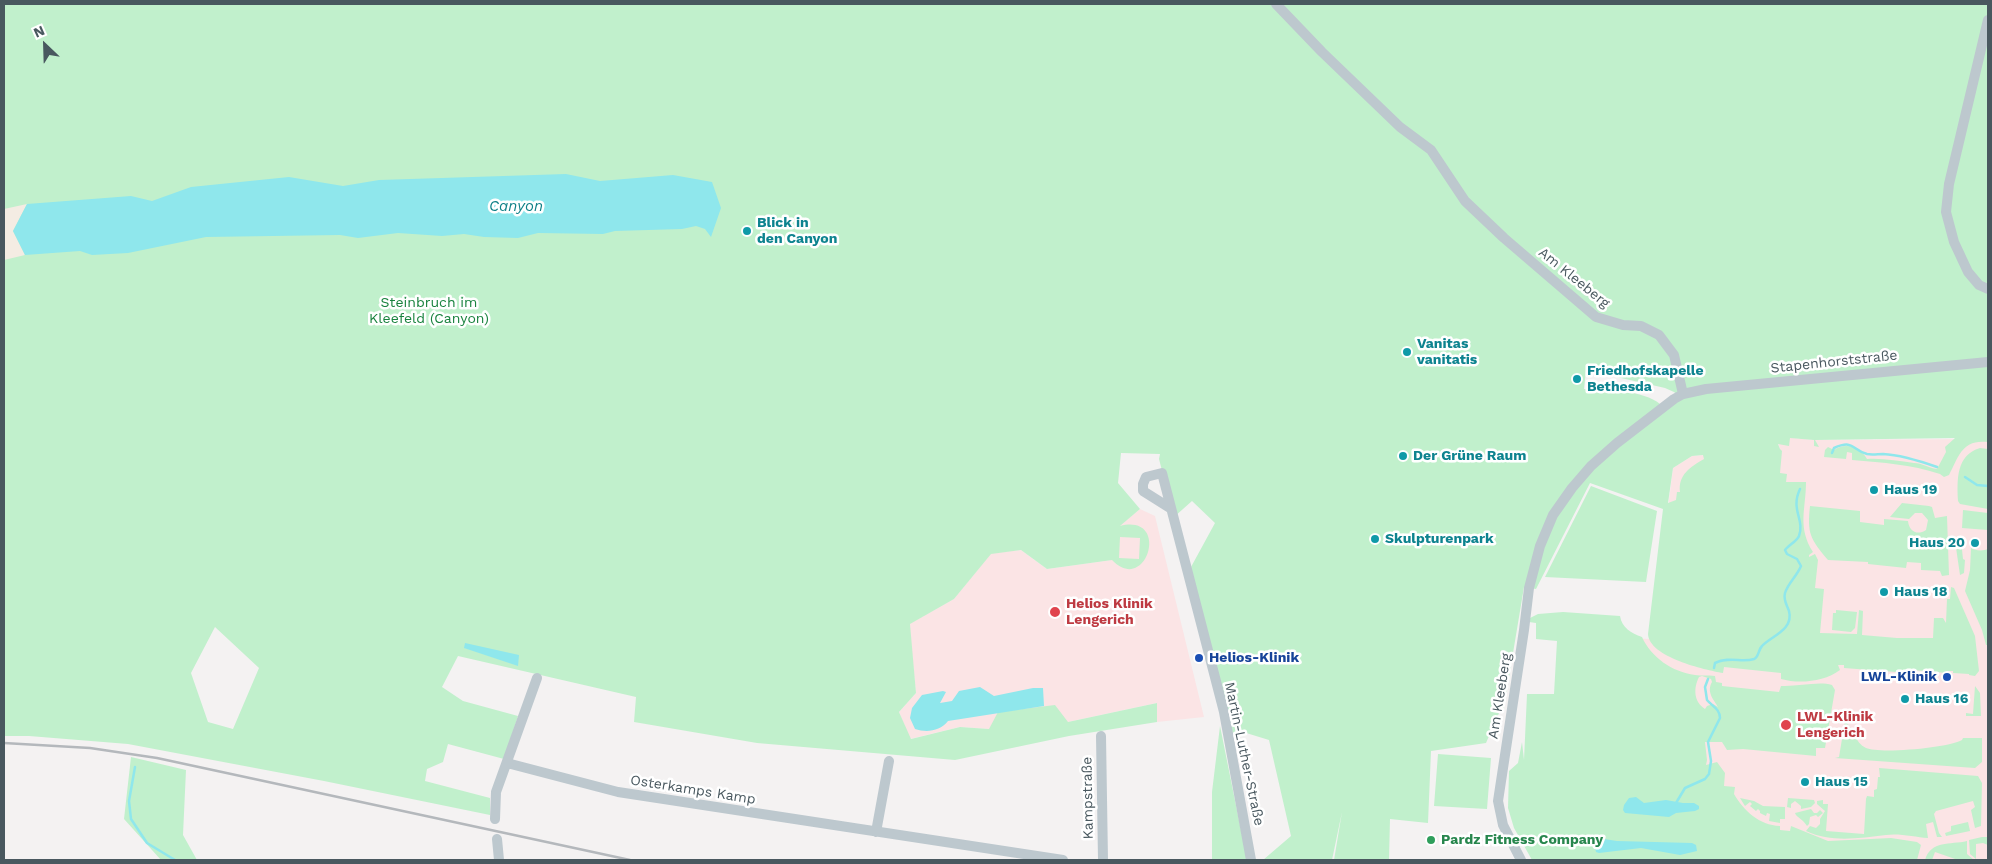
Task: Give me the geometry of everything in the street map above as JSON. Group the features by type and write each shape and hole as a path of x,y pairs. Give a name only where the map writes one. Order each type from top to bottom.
{"street":[{"name":"Am Kleeberg","path":"1276,4 1322,52 1400,127 1431,150 1465,200 1504,238 1596,317 1623,325 1640,326 1659,335 1674,355 1683,394 1617,443 1592,466 1572,488 1553,516 1540,546 1528,588 1524,630 1498,801 1503,825 1521,860"},
{"path":"1988,20 1948,184 1946,212 1954,242 1968,272 1979,285 1988,289"},
{"name":"Stapenhorststraße","path":"1683,394 1716,388 1988,362"},
{"name":"Martin-Luther-Straße","path":"1170,508 1224,712 1251,860"},
{"path":"495,820 496,792 538,678"},
{"name":"Kampstraße","path":"1101,736 1103,860"},
{"path":"876,832 889,761"},
{"name":"Osterkamps Kamp","path":"507,762 618,792 1061,860"},
{"path":"497,839 499,860"}],"shaded area":[{"name":"LWL-Klinik Lengerich","path":"1773,436 1815,440 1988,439 1988,860 1558,860 1589,637 1652,639 1673,468 1692,456 1780,449"},
{"name":"Helios Klinik Lengerich","path":"1140,509 1155,516 1204,717 1157,722 1157,703 1068,722 989,729 960,727 910,739 899,712 916,693 909,624 954,599 991,553 1021,550 1047,569 1111,560 1110,534"}],"green space":[{"name":"Steinbruch im Kleefeld (Canyon)","path":"4,4 1988,4 1988,442 1972,443 1967,446 1962,450 1949,475 1944,477 1940,474 1907,466 1852,460 1852,453 1847,452 1846,459 1824,457 1825,450 1828,447 1834,450 1848,446 1861,451 1867,459 1917,463 1937,469 1946,452 1945,447 1955,438 1815,440 1819,447 1814,446 1814,440 1790,438 1789,446 1778,444 1782,451 1780,473 1787,474 1786,482 1806,482 1805,534 1813,552 1809,557 1815,554 1818,560 1815,588 1824,589 1820,633 1857,634 1859,610 1863,611 1862,635 1897,638 1933,638 1934,618 1943,618 1946,623 1947,599 1950,599 1951,587 1954,588 1975,636 1979,671 1975,676 1953,673 1953,671 1947,671 1947,673 1912,670 1909,673 1844,668 1844,665 1838,665 1840,670 1834,674 1803,682 1781,679 1781,673 1724,667 1723,673 1667,656 1651,642 1648,634 1663,509 1590,483 1536,589 1524,587 1503,713 1499,713 1486,743 1431,751 1428,823 1390,819 1389,860 1334,860 1342,812 1332,860 1263,860 1291,836 1269,740 1243,732 1233,735 1196,588 1191,567 1215,523 1192,501 1174,517 1159,459 1160,454 1121,453 1118,483 1140,509 1120,526 1136,525 1145,531 1149,541 1148,552 1143,562 1135,568 1124,568 1112,560 1047,569 1021,550 991,554 954,599 910,624 916,693 899,712 911,739 960,727 989,729 998,712 1055,705 1068,722 1157,703 1157,722 1069,736 955,760 757,743 634,722 636,697 458,656 442,687 463,701 518,716 504,759 448,744 443,762 427,769 425,781 490,798 490,815 128,744 29,736 4,736","holes":["1586,370 1665,388 1681,398 1660,404 1653,399 1634,393 1584,389","1703,455 1704,459 1686,472 1681,481 1680,492 1677,492 1676,500 1668,503 1673,468 1692,456","1120,537 1140,538 1139,559 1119,558","215,627 259,668 233,729 208,722 191,673"]},
{"path":"1980,448 1988,449 1988,509 1960,504 1958,501 1958,477 1962,462 1972,451"},
{"path":"1591,486 1657,511 1646,582 1545,577"},
{"path":"1902,503 1932,507 1935,518 1947,516 1949,575 1942,576 1940,571 1921,570 1921,563 1907,562 1906,568 1868,564 1868,562 1828,560 1811,535 1809,523 1810,506 1860,511 1860,522 1884,525 1884,519 1908,521 1914,532 1920,533 1926,530 1928,520 1922,513 1915,513 1909,519 1890,517"},
{"path":"1963,510 1988,513 1988,530 1962,528"},
{"path":"1961,540 1963,559 1965,560 1964,573 1960,575 1955,541"},
{"path":"1971,548 1975,550 1988,549 1988,645 1986,645 1982,630 1965,591 1970,570"},
{"path":"1836,610 1857,612 1855,628 1851,632 1832,630 1833,613 1836,613"},
{"path":"1563,612 1620,616 1625,627 1642,637 1651,651 1670,667 1686,673 1715,676 1716,682 1722,683 1722,686 1779,692 1781,686 1832,685 1835,690 1825,748 1816,748 1816,756 1743,749 1727,750 1722,742 1705,742 1706,765 1717,762 1725,773 1724,786 1735,787 1734,794 1742,806 1759,820 1780,826 1780,830 1790,831 1791,826 1828,841 1891,838 1917,842 1921,845 1917,860 1532,860 1514,828 1508,808 1509,771 1518,763 1522,742 1524,760 1527,694 1554,694 1557,641 1536,639 1536,623 1529,622 1530,618 1538,614","holes":["1699,677 1711,679 1710,692 1718,707 1713,704 1705,709 1699,703 1695,691"]},
{"path":"1975,686 1980,693 1981,716 1966,716 1966,713 1973,714"},
{"path":"1845,721 1859,743 1873,750 1929,748 1955,743 1963,738 1982,738 1982,762 1975,768 1835,758 1839,757"},
{"path":"1220,726 1247,860 1212,860 1212,792"},
{"path":"1438,754 1491,758 1487,809 1434,806"},
{"path":"131,757 186,770 183,835 197,860 161,860 124,819"},
{"path":"1879,768 1978,776 1982,783 1981,826 1975,828 1971,810 1975,807 1973,801 1936,811 1934,814 1939,833 1942,837 1937,837 1933,822 1926,824 1928,838 1896,834 1836,838 1816,835 1806,831 1810,826 1816,828 1820,824 1820,819 1825,811 1817,804 1817,801 1823,800 1823,804 1828,804 1826,831 1864,834 1866,799 1867,796 1874,797 1874,790 1877,789 1878,777 1880,777"},
{"path":"1740,798 1754,801 1763,806 1785,807 1785,819 1780,819 1780,823 1769,821 1770,814 1767,813 1766,816 1760,813 1758,809 1756,811 1750,806 1752,804 1750,802 1745,806"},
{"path":"1788,798 1814,800 1815,803 1811,807 1801,809 1801,806 1795,801 1791,804 1791,808 1787,807"},
{"path":"1811,809 1814,813 1820,810 1823,813 1818,817 1816,815 1810,817 1807,826 1795,813"},
{"path":"1968,822 1970,831 1946,836 1945,833 1951,831 1951,826"},
{"path":"1988,837 1988,845 1983,843 1976,844 1976,859 1970,854 1969,840"},
{"path":"1967,841 1967,854 1974,860 1958,860 1935,852 1932,860 1925,860 1936,846"}],"sand":[{"path":"27,204 13,231 25,255 4,260 4,209"}],"water":[{"name":"Canyon","path":"566,174 600,181 673,175 712,182 721,208 711,237 705,229 696,226 682,229 615,231 603,234 538,233 518,238 484,237 464,234 442,236 398,233 358,238 340,235 206,237 128,253 92,255 80,251 25,255 13,231 27,204 131,196 152,201 191,187 289,177 343,186 379,180"},
{"path":"465,643 519,655 518,666 464,648"},
{"path":"980,687 994,696 1033,688 1043,688 1044,706 948,721 941,727 933,730 915,729 910,718 912,708 922,695 946,692 940,703 952,701 959,691"},
{"path":"1636,797 1644,803 1666,800 1694,803 1699,806 1699,809 1676,813 1669,817 1625,813 1623,810 1624,805 1629,798"},
{"path":"1604,839 1692,843 1696,845 1697,851 1680,855 1641,848 1596,852 1594,844"}],"waterway":[{"path":"1832,453 1834,448 1849,445 1867,454 1897,456 1937,467"},
{"path":"1965,477 1977,485 1988,486"},
{"path":"1714,668 1715,663 1720,661 1756,658 1762,646 1781,632 1788,623 1790,618 1785,593 1801,566 1797,559 1787,554 1785,550 1799,536 1800,524 1796,503 1800,489"},
{"path":"1676,803 1685,788 1705,779 1709,774 1711,761 1708,742 1720,715 1707,700 1705,687 1708,679"},
{"path":"135,767 129,801 131,819 147,843 175,860"}],"railway":[{"path":"4,743 90,748 157,758 630,860"}],"place":[{"name":"Blick in den Canyon","path":"747,231"},
{"name":"Vanitas vanitatis","path":"1407,352"},
{"name":"Friedhofskapelle Bethesda","path":"1577,379"},
{"name":"Der Grüne Raum","path":"1403,456"},
{"name":"Haus 19","path":"1874,490"},
{"name":"Skulpturenpark","path":"1375,539"},
{"name":"Haus 20","path":"1975,543"},
{"name":"Haus 18","path":"1884,592"},
{"name":"Helios Klinik Lengerich","path":"1055,612"},
{"name":"Helios-Klinik","path":"1199,658"},
{"name":"LWL-Klinik","path":"1947,677"},
{"name":"Haus 16","path":"1905,699"},
{"name":"LWL-Klinik Lengerich","path":"1786,725"},
{"name":"Haus 15","path":"1805,782"},
{"name":"Pardz Fitness Company","path":"1431,840"}]}
